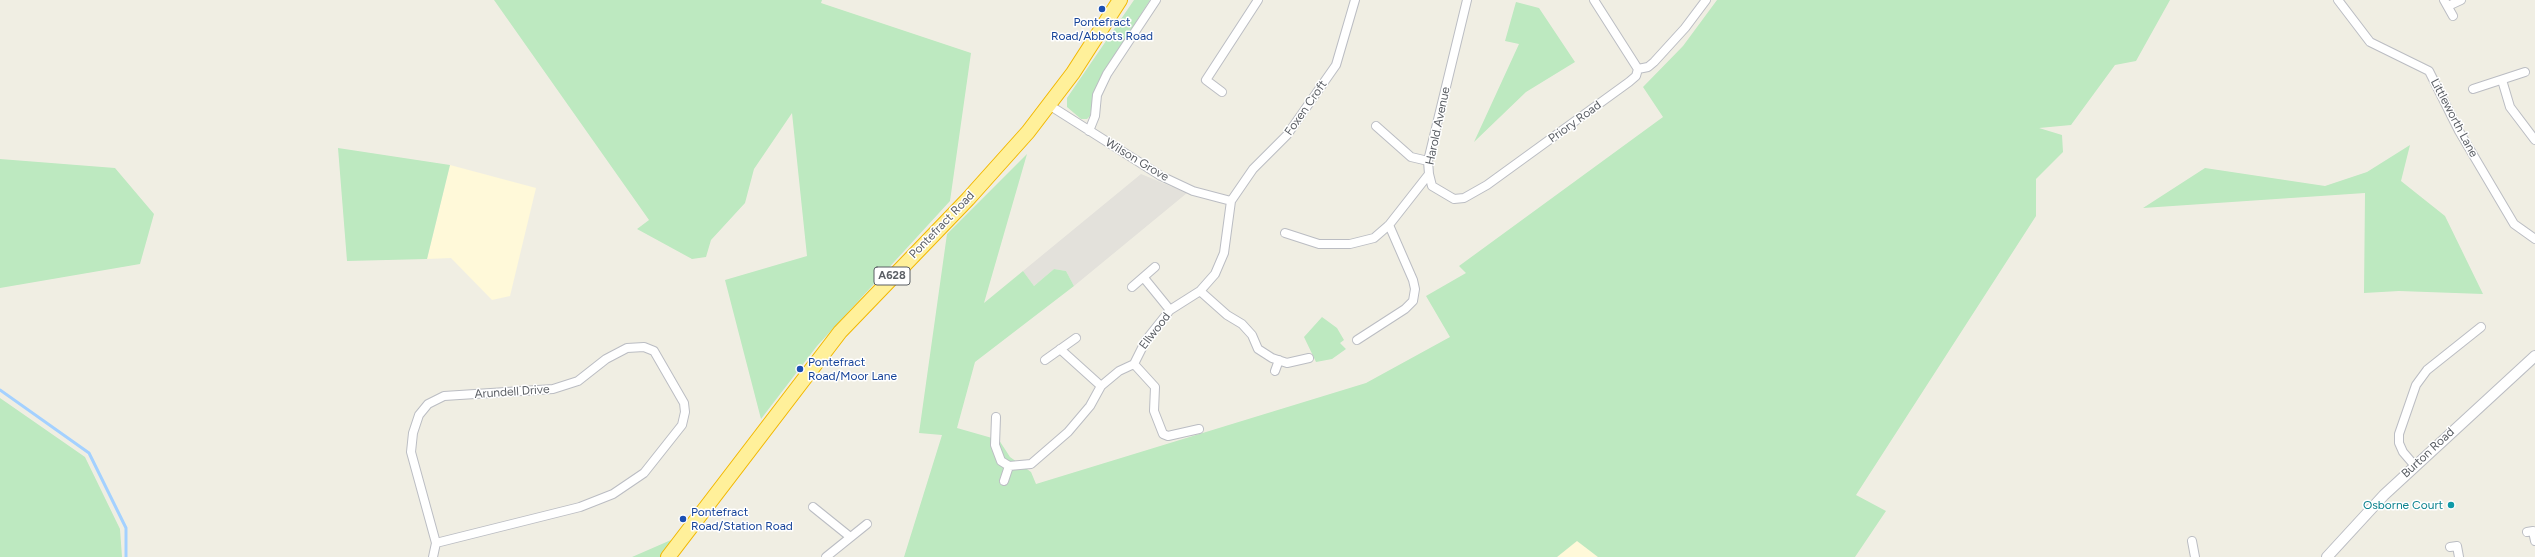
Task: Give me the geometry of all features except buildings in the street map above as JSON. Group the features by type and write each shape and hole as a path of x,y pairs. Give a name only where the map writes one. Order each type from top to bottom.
{"highway":[{"name":"Pontefract Road","path":"668,557 840,332 1005,159 1050,105 1083,59 1120,0"}],"street":[{"path":"1089,131 1095,116 1097,95 1107,74 1156,0"},
{"path":"1222,92 1206,80 1258,0"},
{"name":"Foxen Croft","path":"1231,201 1252,169 1287,135 1336,65 1355,0"},
{"name":"Harold Avenue","path":"1285,233 1319,244 1350,244 1374,238 1389,226 1429,174 1428,161 1467,0"},
{"path":"1594,0 1638,69"},
{"name":"Priory Road","path":"1429,174 1432,186 1444,195 1454,198 1464,198 1487,185 1579,120 1636,76 1638,69 1648,67 1654,62 1685,28 1706,0"},
{"name":"Littleworth Lane","path":"2338,0 2370,42 2429,71 2459,131 2514,224 2535,239"},
{"path":"2453,16 2446,3 2461,0"},
{"path":"2473,89 2525,72"},
{"path":"2502,80 2510,108 2535,140"},
{"name":"Wilson Grove","path":"1050,105 1161,176 1193,191 1231,201"},
{"path":"1376,126 1411,157 1428,161"},
{"name":"Ellwood","path":"1010,466 1031,464 1068,432 1090,406 1101,386 1119,371 1134,364 1146,340 1170,310 1200,291 1216,274 1224,253 1231,201"},
{"path":"1357,340 1405,309 1413,301 1415,290 1413,280 1389,226"},
{"path":"1132,287 1155,267"},
{"path":"1144,278 1170,310"},
{"path":"1200,291 1227,315 1242,324 1252,335 1258,349 1286,363 1309,358"},
{"path":"2415,466 2403,452 2399,443 2399,434 2416,385 2427,370 2481,327"},
{"path":"1045,360 1076,338"},
{"name":"Arundell Drive","path":"433,557 436,542 411,452 413,432 419,414 428,404 444,396 553,389 578,381 606,358 627,348 644,347 654,351 684,403 685,412 682,425 644,473 613,494 580,507 436,542"},
{"path":"1060,349 1101,386"},
{"name":"Burton Road","path":"2327,557 2384,494 2535,356"},
{"path":"1274,371 1279,360"},
{"path":"1134,364 1155,387 1154,411 1163,434 1168,436 1199,429"},
{"path":"996,417 995,445 1001,461 1010,466 1004,481"},
{"path":"813,507 849,536"},
{"path":"826,557 849,536 867,524"},
{"path":"2527,532 2533,531 2535,541"},
{"path":"2192,541 2195,557"},
{"path":"2450,548 2457,546 2459,557"}],"shaded area":[{"path":"450,165 536,188 510,296 492,300 451,258 427,259"},
{"path":"1141,174 1187,193 1074,286 1066,271 1054,269 1034,286 1023,271"},
{"path":"1577,540 1598,557 1557,557"}],"green space":[{"path":"494,0 822,0 821,3 971,53 950,201 817,346 761,419 725,280 807,256 792,113 754,169 745,203 711,240 706,257 692,259 637,229 649,220"},
{"path":"1134,0 1150,0 1106,69 1093,97 1090,116 1087,119 1081,119 1067,107 1067,98"},
{"path":"1717,0 2170,0 2136,61 2115,65 2071,125 2039,128 2062,135 2063,152 2036,179 2036,216 1856,495 1886,511 1855,557 1598,557 1577,541 1557,557 904,557 942,435 919,433 947,234 1027,154 984,303 1023,271 1034,286 1054,269 1066,271 1074,286 975,362 957,428 999,440 1010,457 1031,472 1036,484 1366,383 1450,337 1426,296 1466,273 1459,266 1663,117 1643,87 1683,46"},
{"path":"1516,2 1539,8 1575,62 1526,92 1474,142 1519,44 1505,41"},
{"path":"2410,145 2401,181 2445,216 2483,294 2399,291 2364,293 2365,193 2143,208 2205,168 2325,186 2367,172"},
{"path":"338,148 450,165 427,259 347,261"},
{"path":"0,159 115,168 154,214 140,264 0,288"},
{"path":"1322,317 1337,328 1344,340 1340,343 1346,349 1332,359 1316,362 1304,337"},
{"path":"0,398 85,457 120,529 122,557 0,557"},
{"path":"671,540 662,557 632,557"}],"waterway":[{"path":"0,390 89,453 126,528 126,557"}],"place":[{"name":"Pontefract Road/Abbots Road","path":"1102,9"},
{"name":"Pontefract Road/Moor Lane","path":"800,369"},
{"name":"Osborne Court","path":"2451,505"},
{"name":"Pontefract Road/Station Road","path":"683,519"}]}
